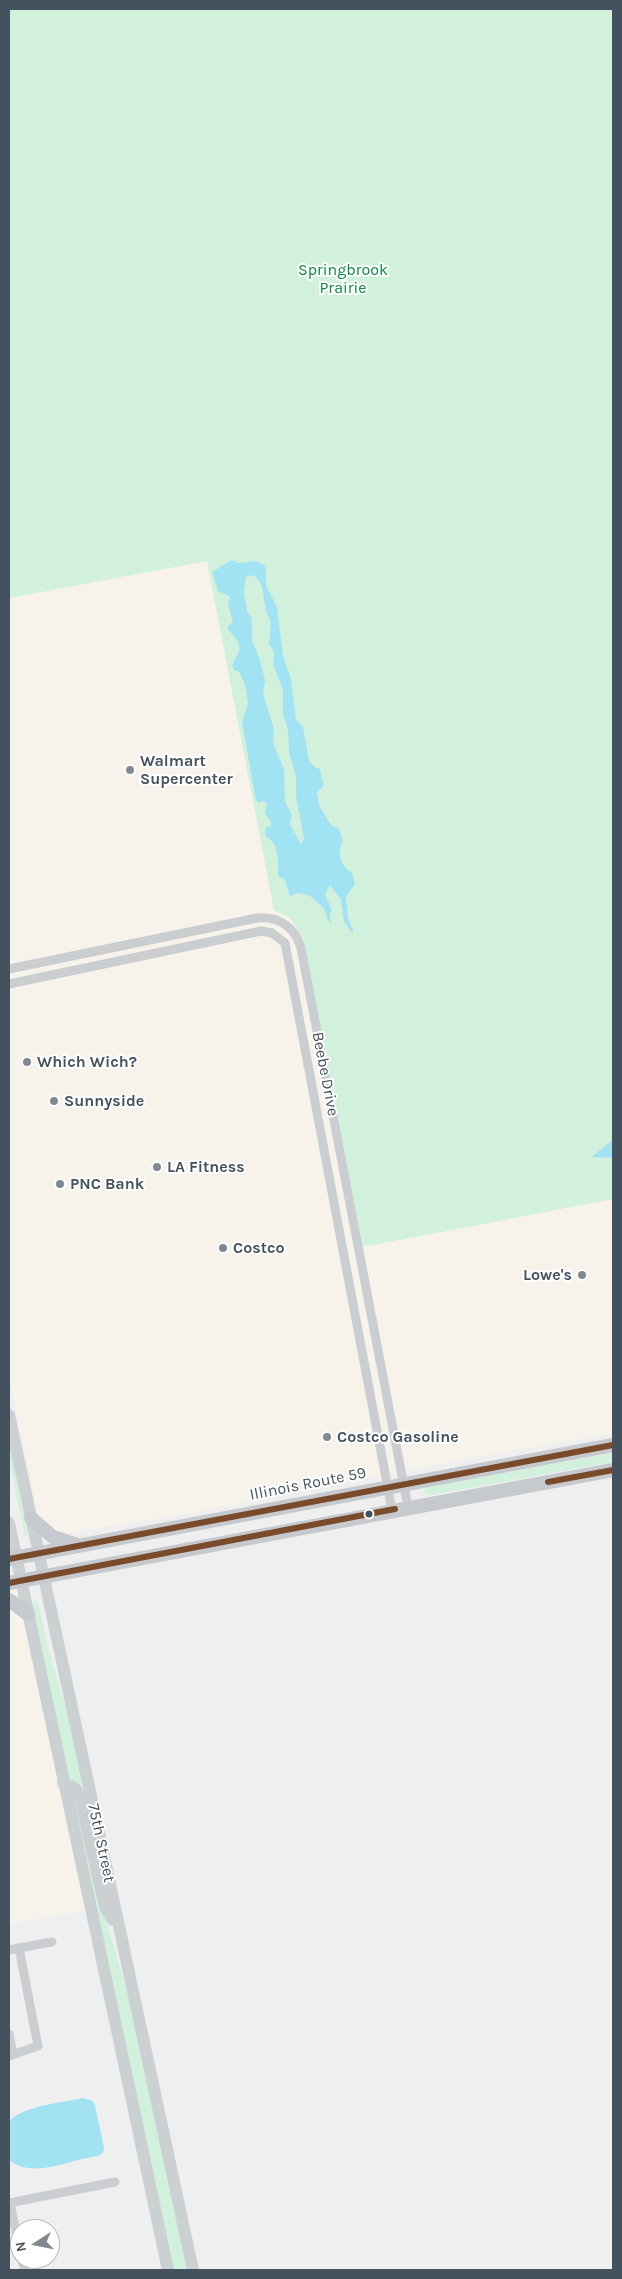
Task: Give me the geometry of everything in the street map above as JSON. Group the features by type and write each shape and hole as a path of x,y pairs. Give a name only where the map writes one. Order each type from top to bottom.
{"main road":[{"name":"75th Street","path":"9,1415 193,2270"},
{"name":"Illinois Route 59","path":"12,1558 613,1445"},
{"path":"15,1582 613,1470"},
{"path":"30,1518 52,1537 80,1546"},
{"name":"75th Street","path":"9,1523 15,1582 28,1614 168,2270"},
{"path":"9,1600 28,1614"},
{"path":"64,1783 75,1788 79,1794 105,1907 120,1931"}],"street":[{"name":"Beebe Drive","path":"9,969 258,918 280,921 296,935 301,948 408,1507"},
{"name":"Beebe Drive","path":"9,984 261,931 272,933 285,944 392,1510"},
{"path":"9,1950 52,1942"},
{"path":"9,2034 11,2055 38,2046 19,1948"},
{"path":"13,2219 9,2203 115,2182"}],"shaded area":[{"path":"207,561 274,910 291,919 303,938 363,1247 613,1199 613,1433 407,1470 192,1513 87,1530 58,1532 40,1520 37,1511 9,1375 9,598"},
{"path":"17,1589 85,1910 9,1924 9,1591"}],"green space":[{"name":"Springbrook Prairie","path":"9,9 613,9 613,1199 363,1247 303,938 291,919 274,910 207,561 9,598"},
{"path":"9,1442 27,1536 25,1536 9,1458"},
{"path":"613,1453 613,1462 431,1495 424,1493 426,1487"},
{"path":"38,1601 48,1648 69,1720 88,1808 68,1780 32,1602"},
{"path":"71,1793 75,1793 108,1926 131,2006 188,2270 173,2270"}],"water":[{"path":"232,560 239,563 255,561 264,565 266,569 266,585 277,607 283,656 291,679 296,719 303,727 309,761 316,768 319,768 324,785 317,792 319,805 331,825 339,829 343,841 340,849 342,863 352,872 355,884 346,897 352,933 344,921 341,900 330,885 325,895 332,909 330,915 331,924 324,908 310,896 298,893 290,896 285,880 278,876 276,849 271,840 266,837 265,829 271,825 271,821 265,814 267,804 264,801 258,803 255,796 242,722 248,703 245,684 239,672 234,670 232,666 240,649 237,640 228,629 228,626 233,622 228,605 230,597 218,591 212,572","holes":["254,575 259,580 266,610 271,621 269,644 274,652 273,664 283,690 283,714 288,730 289,753 296,776 296,796 304,839 301,844 290,824 292,815 285,801 284,769 273,743 274,729 263,694 265,680 259,657 252,641 252,619 247,611 244,592 246,577"]},
{"path":"613,1140 613,1158 591,1157"},
{"path":"83,2098 93,2101 95,2106 104,2147 103,2153 98,2156 53,2167 41,2168 19,2166 9,2160 9,2121 34,2108"}],"transit line":[{"path":"9,1559 613,1445"},
{"path":"548,1482 613,1470"},
{"path":"9,1583 395,1509"}],"place":[{"name":"Walmart Supercenter","path":"130,770"},
{"name":"Which Wich?","path":"27,1062"},
{"name":"Sunnyside","path":"54,1101"},
{"name":"LA Fitness","path":"157,1167"},
{"name":"PNC Bank","path":"60,1184"},
{"name":"Costco","path":"223,1248"},
{"name":"Lowe's","path":"582,1275"},
{"name":"Costco Gasoline","path":"327,1437"}]}
